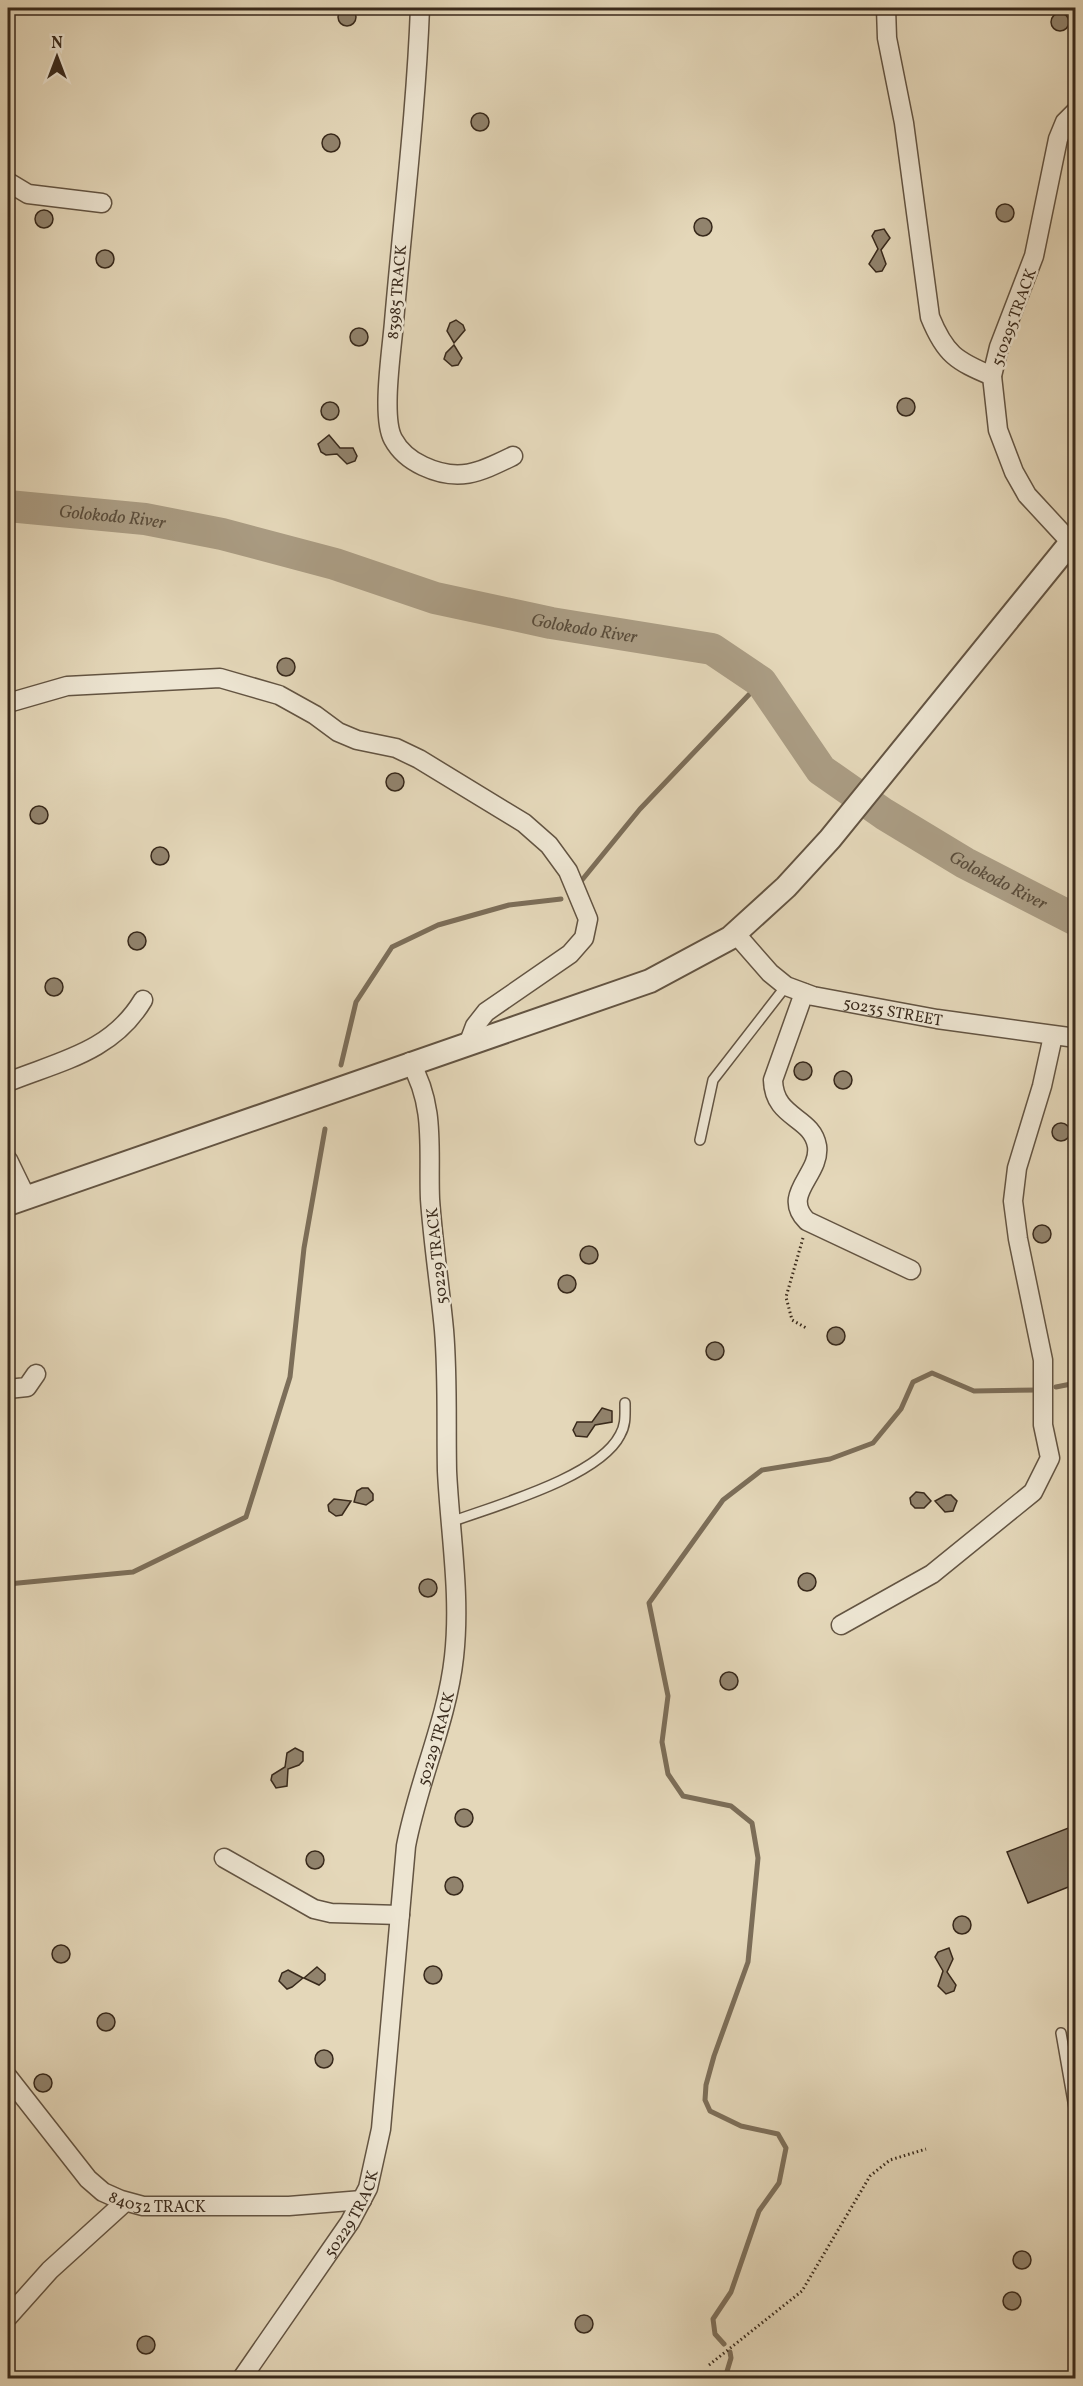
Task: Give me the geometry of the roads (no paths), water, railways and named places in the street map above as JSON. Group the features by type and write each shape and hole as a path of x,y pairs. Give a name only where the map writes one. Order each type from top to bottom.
{"street":[{"path":"886,8 887,38 904,123 930,318 948,352 964,364 992,376"},
{"name":"83985 TRACK","path":"418,11 391,359 388,414 392,437 401,452 417,464 436,472 455,476 482,471 513,456"},
{"name":"510295 TRACK","path":"1074,543 1027,495 1014,472 998,430 992,376 999,347 1034,256 1058,139 1065,122 1076,111"},
{"path":"8,182 28,194 102,203"},
{"path":"8,1160 13,1204 410,1062 651,981 691,961 735,933 786,887 830,839 1074,543"},
{"path":"8,703 67,687 220,678 279,695 315,715 338,732 357,740 396,748 419,759 524,823 549,845 568,871 588,919 584,938 570,954 486,1012 475,1026 469,1042"},
{"name":"50235 STREET","path":"735,933 770,973 786,986 804,993 937,1019 1076,1038"},
{"path":"804,993 773,1080 773,1094 779,1105 811,1132 817,1145 816,1160 799,1194 797,1205 800,1214 807,1221 911,1270"},
{"path":"8,1082 88,1050 115,1034 130,1022 143,1000"},
{"path":"841,1625 932,1575 1033,1492 1050,1458 1043,1425 1043,1360 1017,1239 1013,1201 1017,1168 1053,1036"},
{"name":"50229 TRACK","path":"242,2379 362,2200 381,2129 400,1915 412,1816 448,1696 454,1660 458,1624 451,1522 444,1332 430,1200 430,1132 422,1082 410,1062"},
{"path":"8,1389 27,1387 36,1374"},
{"path":"224,1858 314,1909 331,1913 400,1915"},
{"name":"84032 TRACK","path":"8,2077 88,2179 103,2192 125,2202 166,2207 212,2207 362,2200"},
{"path":"8,2317 50,2270 125,2202"}],"lane":[{"path":"700,1140 713,1080 786,986"},
{"path":"451,1522 582,1470 607,1453 620,1436 625,1422 625,1403"},
{"path":"1061,2033 1076,2119"}],"waterway":[{"name":"Golokodo River","path":"8,506 145,519 222,534 335,564 435,598 551,623 712,649 761,682 821,770 884,814 965,863 1076,920"},
{"path":"582,880 640,809 761,682"},
{"path":"341,1065 356,1002 392,947 438,925 509,905 561,899"},
{"path":"8,1584 133,1572 246,1517 290,1377 304,1248 325,1129"},
{"path":"724,2344 715,2334 713,2319 731,2292 759,2211 779,2183 786,2148 778,2134 741,2126 710,2111 705,2100 706,2085 714,2056 748,1962 758,1858 752,1823 731,1806 683,1796 668,1774 662,1742 668,1696 649,1603 723,1500 762,1470 830,1459 873,1443 901,1409 913,1382 932,1373 974,1391 1039,1390"},
{"path":"1056,1387 1076,1383"},
{"path":"725,2378 731,2358 730,2352"}]}
